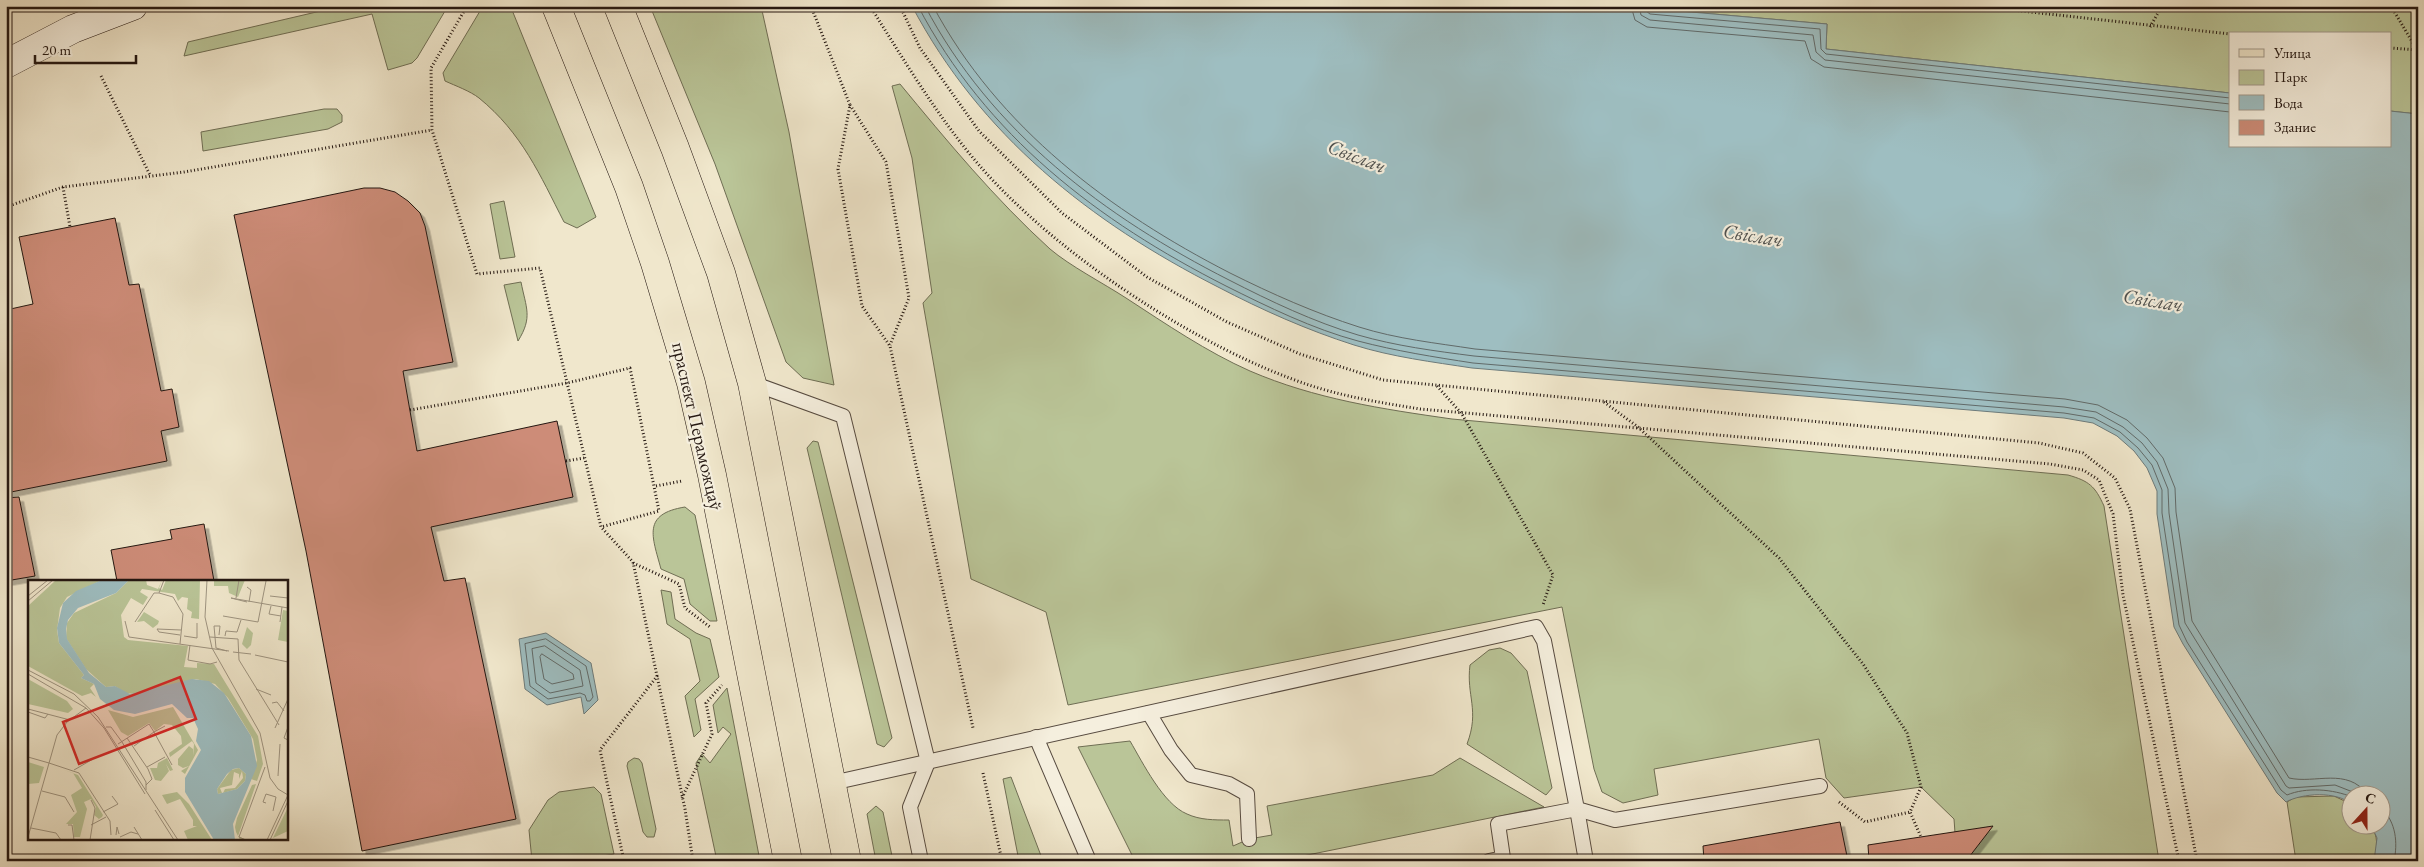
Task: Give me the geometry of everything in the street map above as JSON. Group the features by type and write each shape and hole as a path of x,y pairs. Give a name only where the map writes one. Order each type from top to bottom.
{"main road":[{"path":"6,64 73,29 133,6"},
{"name":"праспект Пераможцаў","path":"556,6 629,187 655,263 691,383 712,475 788,861"},
{"path":"618,6 675,148 721,273 752,383 847,861"}],"lane":[{"path":"752,383 844,416 928,762 910,808 921,861"},
{"path":"832,783 1536,627 1544,641 1586,861"},
{"path":"1148,713 1171,750 1192,775 1229,784 1247,794 1249,839"},
{"path":"1036,737 1089,861"},
{"path":"1489,861 1502,858 1498,824 1577,809 1615,820 1820,786"}],"path":[{"path":"467,6 431,68 432,130 477,274 540,268 600,527 633,562 679,584 685,608 716,632"},
{"path":"811,6 850,105 886,162 908,298 890,346"},
{"path":"870,6 946,121 980,166 1041,226 1078,256 1156,310 1262,367 1310,386 1366,400 1462,414 1638,427 2050,464 2083,470 2099,480 2113,514 2123,594 2178,861"},
{"path":"900,6 920,48 979,131 1062,213 1147,277 1227,322 1300,354 1383,380 2039,444 2083,453 2114,478 2130,509 2197,861"},
{"path":"1976,6 2150,27 2229,34"},
{"path":"2150,27 2162,6"},
{"path":"2391,6 2417,50"},
{"path":"2392,48 2417,50"},
{"path":"101,76 150,176"},
{"path":"850,105 838,169 862,306 890,346 1002,861"},
{"path":"6,207 62,187 150,176 432,130"},
{"path":"62,187 70,227"},
{"path":"410,410 567,383 630,368 659,511 600,527"},
{"path":"1436,386 1462,414 1553,575 1536,627"},
{"path":"1603,402 1638,427 1779,558 1863,664 1907,733 1921,787 1910,812 1920,837"},
{"path":"566,462 584,458"},
{"path":"633,562 658,675 693,861"},
{"path":"624,861 600,750 658,675"},
{"path":"682,798 712,734 706,703 727,679"},
{"path":"1820,786 1865,822 1910,812"}],"green space":[{"path":"342,6 448,6 417,58 412,63 388,70 372,14 184,56 188,42"},
{"path":"483,6 510,6 512,10 596,217 577,228 564,222 529,156 494,111 479,98 445,81 443,73"},
{"path":"650,6 761,6 789,132 834,385 803,378 786,362 715,164"},
{"path":"1623,6 2418,6 2418,114 2392,111 2392,32 2229,32 2229,93 1826,49 1827,24"},
{"path":"900,84 991,190 1050,249 1171,328 1234,363 1274,381 1349,402 1452,419 2068,475 2086,482 2098,494 2104,506 2159,861 1957,861 1954,819 1921,787 1844,798 1826,778 1819,739 1654,769 1658,795 1623,803 1602,792 1594,769 1562,607 1068,705 1046,612 971,579 923,303 932,293 912,158 892,86"},
{"path":"324,109 337,109 342,115 342,122 328,129 203,151 201,132"},
{"path":"504,201 515,257 500,259 490,204"},
{"path":"521,282 527,319 523,333 518,341 504,285"},
{"path":"813,441 818,442 892,738 884,747 877,744 807,448"},
{"path":"685,507 695,515 717,621 710,621 690,604 684,579 661,569 653,537 656,521 671,510"},
{"path":"661,590 671,592 675,619 696,633 710,639 719,677 695,699 701,730 694,737 685,696 700,681 690,639 667,624"},
{"path":"1500,648 1511,653 1527,671 1552,788 1546,795 1467,744 1471,732 1473,712 1469,676 1470,665 1489,650"},
{"path":"727,688 760,861 717,861 696,763 702,754 710,763 731,734 723,727 718,733 713,705"},
{"path":"1130,741 1154,782 1178,809 1197,817 1229,820 1233,846 1249,839 1272,835 1267,806 1433,775 1460,758 1544,807 1278,861 1135,861 1078,747"},
{"path":"634,758 639,759 642,763 656,829 654,837 647,837 643,832 627,766 628,762"},
{"path":"1011,777 1043,861 1019,861 1003,779"},
{"path":"594,787 601,794 614,854 574,861 532,861 529,830 548,800 559,792"},
{"path":"2334,796 2342,800 2342,834 2375,834 2377,842 2374,861 2296,861 2287,802 2295,797"},
{"path":"876,806 883,812 893,861 876,861 867,814"}],"water":[{"name":"Свіслач","path":"912,6 1623,6 1827,24 1826,49 2229,93 2229,148 2392,148 2392,111 2418,114 2418,861 2374,861 2377,838 2375,834 2392,834 2392,784 2342,784 2342,799 2328,795 2310,795 2286,802 2277,793 2174,627 2157,514 2157,491 2147,468 2134,451 2117,436 2093,423 2064,418 1472,368 1368,349 1319,333 1251,304 1171,262 1126,234 1083,204 1042,170 1005,134 971,95 939,52"},
{"path":"546,633 591,663 598,700 584,714 581,697 547,705 525,689 519,639"}],"building":[{"path":"364,188 380,188 395,192 420,213 425,226 453,362 403,371 417,451 557,421 573,497 431,527 444,581 465,578 516,819 362,851 306,551 234,215"},
{"path":"115,218 129,285 139,284 161,391 172,389 179,427 161,431 167,461 6,493 6,310 33,304 19,237"},
{"path":"19,497 35,576 6,581 6,498"},
{"path":"204,524 214,580 117,580 111,550 172,539 170,530"},
{"path":"1840,822 1848,861 1704,861 1703,846"},
{"path":"1993,826 1966,861 1869,861 1868,845"}]}
